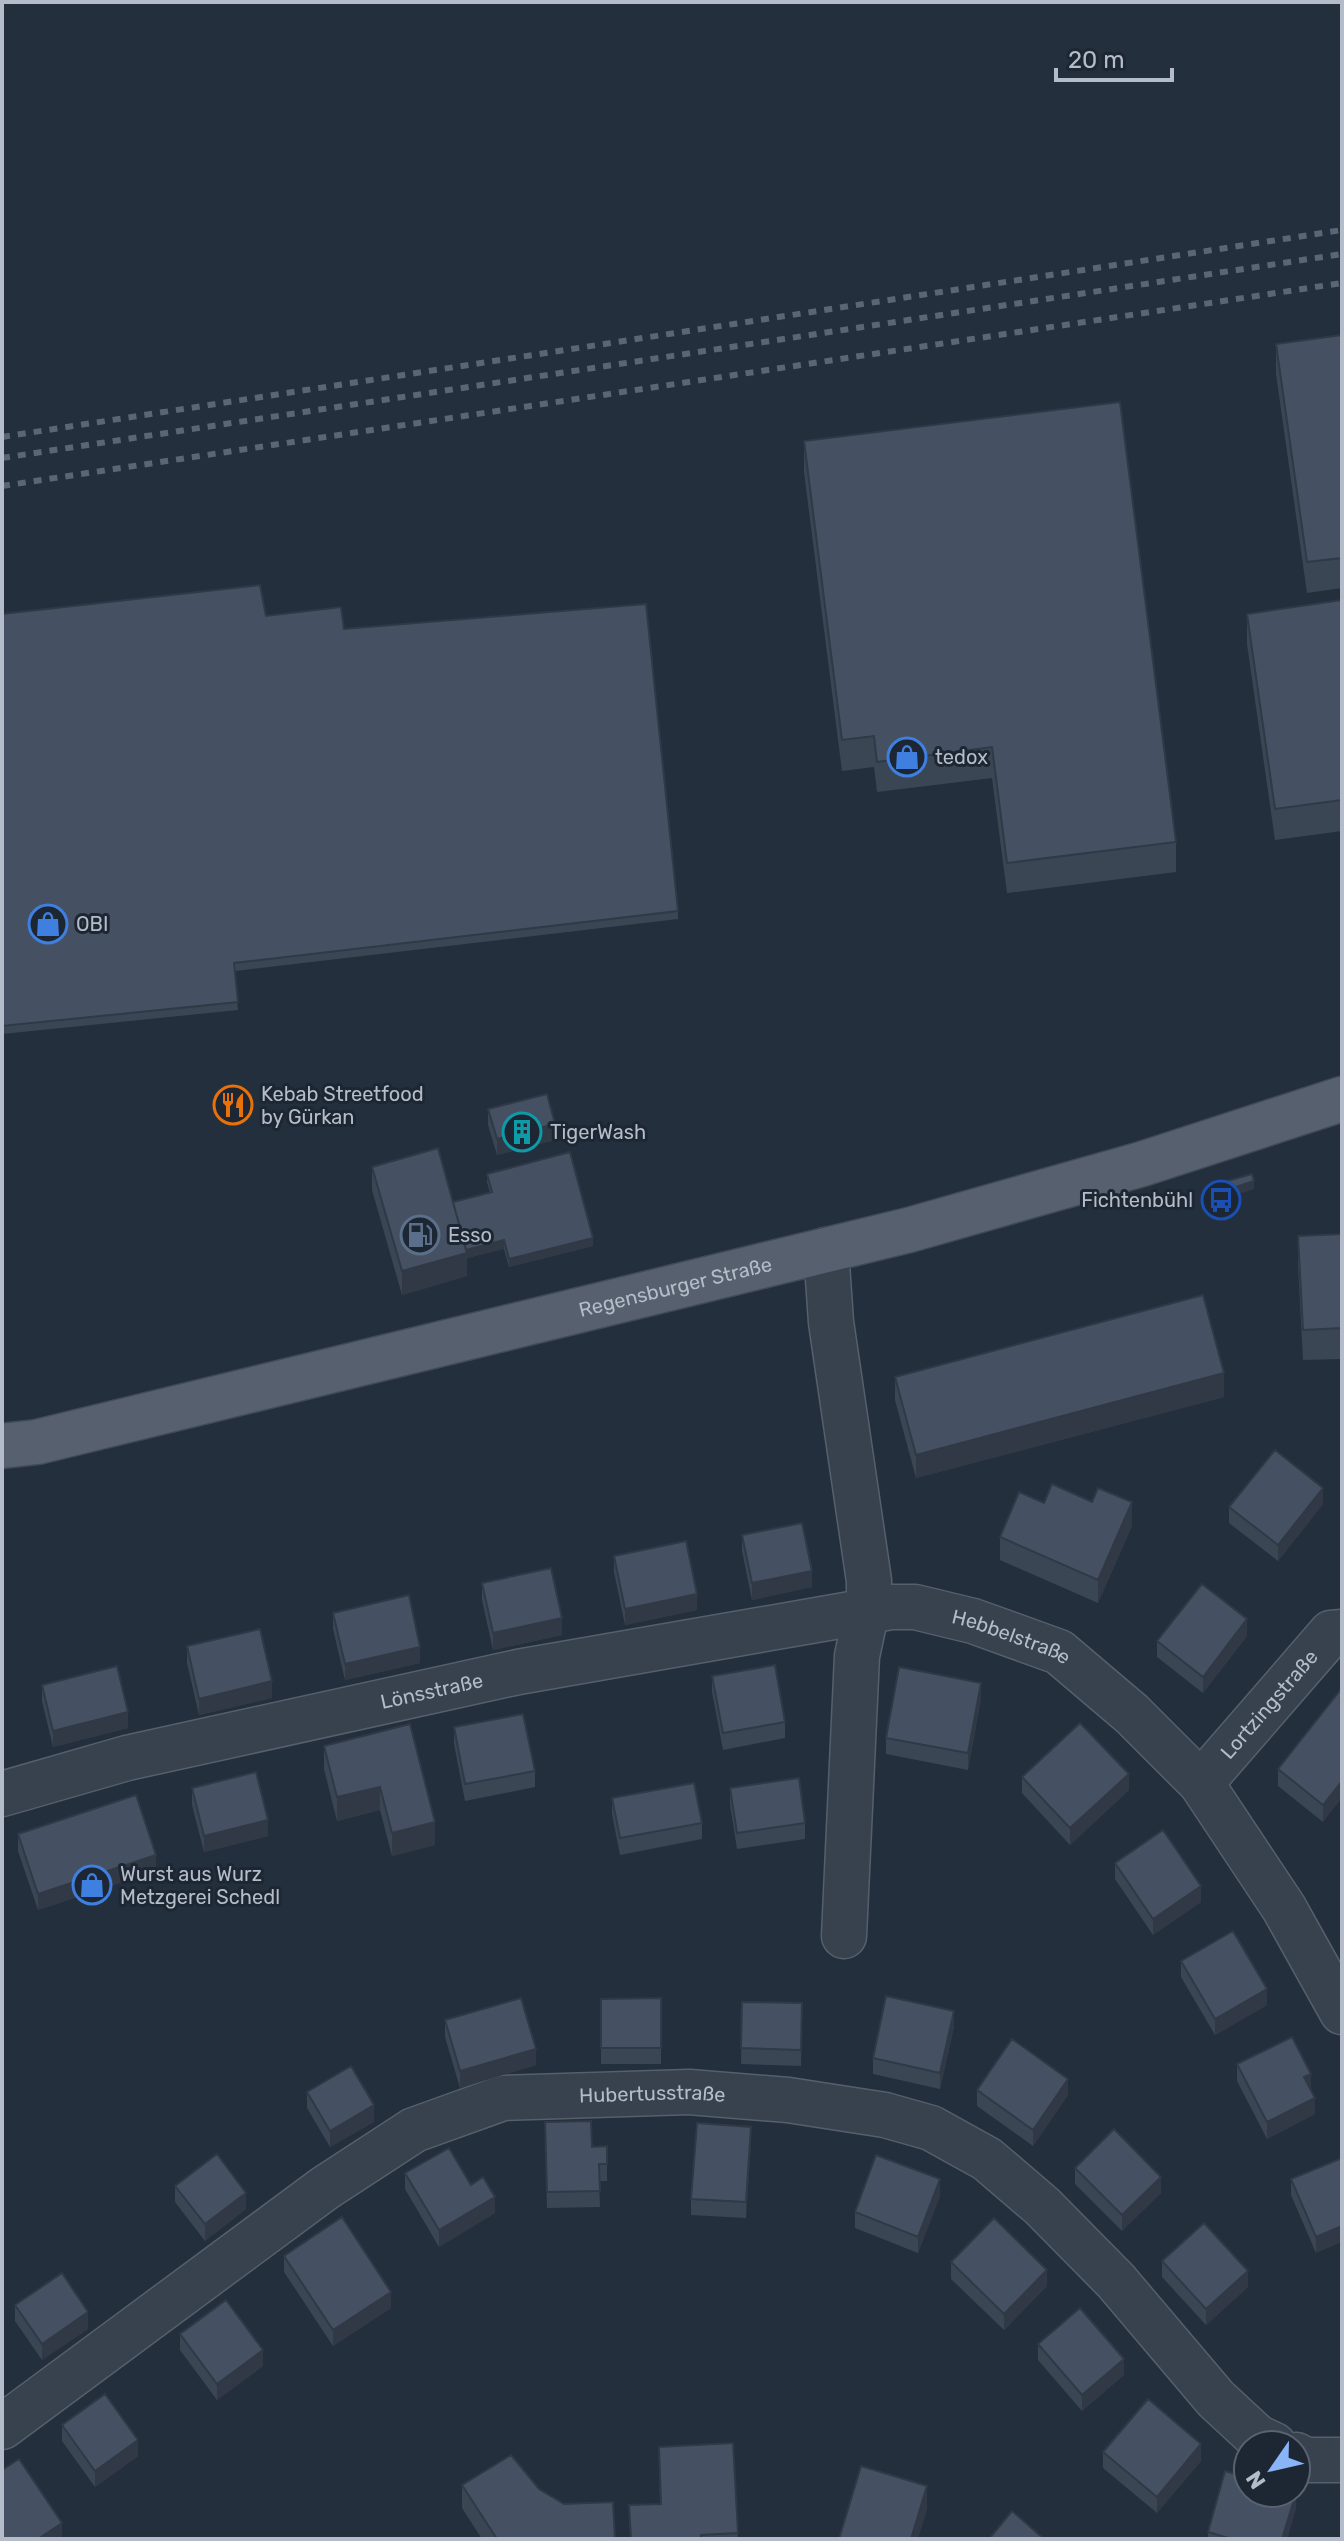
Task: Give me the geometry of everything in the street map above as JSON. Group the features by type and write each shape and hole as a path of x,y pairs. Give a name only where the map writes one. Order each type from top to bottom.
{"main road":[{"name":"Regensburger Straße","path":"2,1446 37,1442 264,1389 483,1332 909,1230 1142,1164 1342,1099"}],"street":[{"path":"826,1250 831,1322 867,1555 869,1590 857,1656 844,1936"},
{"name":"Hebbelstraße","path":"867,1611 915,1607 973,1621 1059,1652 1132,1714 1201,1783 1284,1908 1342,2012"},
{"name":"Lönsstraße","path":"2,1794 127,1758 518,1672 867,1611"},
{"name":"Lortzingstraße","path":"1201,1783 1331,1633 1342,1632"},
{"name":"Hubertusstraße","path":"2,2427 312,2197 414,2130 503,2098 689,2092 788,2100 885,2115 931,2128 987,2159 1042,2206 1116,2281 1216,2399 1248,2429"},
{"path":"1312,2460 1342,2460"}],"building":[{"path":"1342,335 1342,558 1307,562 1276,344"},
{"path":"1120,402 1176,842 1007,863 992,747 877,762 874,736 842,740 804,441"},
{"path":"260,585 266,616 341,607 344,629 646,604 678,911 234,963 238,1002 2,1026 2,614"},
{"path":"1342,600 1342,800 1275,809 1247,614"},
{"path":"547,1094 555,1124 497,1139 488,1109"},
{"name":"Esso","path":"438,1148 467,1253 402,1271 372,1167"},
{"path":"570,1152 593,1238 509,1259 504,1240 466,1250 453,1202 492,1192 487,1174"},
{"path":"1252,1174 1254,1181 1230,1189 1227,1181"},
{"path":"1342,1234 1342,1328 1303,1330 1298,1236"},
{"path":"1203,1295 1224,1373 916,1455 895,1377"},
{"path":"1275,1450 1323,1488 1278,1545 1229,1507"},
{"path":"1052,1484 1092,1502 1098,1488 1132,1502 1098,1580 1000,1537 1019,1492 1044,1503"},
{"path":"802,1523 812,1571 752,1583 742,1535"},
{"path":"686,1541 697,1594 625,1609 614,1556"},
{"path":"551,1568 562,1618 493,1633 482,1583"},
{"path":"1202,1584 1247,1619 1203,1677 1157,1641"},
{"path":"409,1595 420,1647 345,1664 333,1613"},
{"path":"260,1629 272,1681 199,1699 187,1646"},
{"path":"775,1665 785,1722 723,1733 712,1676"},
{"path":"117,1666 128,1712 53,1731 42,1685"},
{"path":"899,1667 981,1683 968,1753 886,1738"},
{"path":"1342,1688 1342,1781 1323,1805 1278,1769"},
{"path":"523,1714 535,1771 465,1784 454,1727"},
{"path":"1080,1723 1129,1774 1070,1828 1022,1777"},
{"path":"410,1724 435,1822 392,1833 380,1787 337,1797 324,1746"},
{"path":"256,1772 268,1820 204,1836 192,1788"},
{"path":"799,1778 805,1823 737,1833 730,1788"},
{"path":"694,1783 702,1823 620,1838 612,1798"},
{"path":"136,1795 156,1855 38,1894 18,1834"},
{"path":"1163,1830 1201,1886 1153,1919 1115,1863"},
{"path":"1233,1931 1267,1989 1215,2019 1181,1961"},
{"path":"886,1996 954,2011 940,2073 873,2058"},
{"path":"521,1998 536,2049 460,2071 445,2020"},
{"path":"661,1998 661,2048 601,2048 601,1999"},
{"path":"742,2002 802,2003 801,2050 741,2048"},
{"path":"1292,2037 1311,2074 1304,2077 1315,2098 1267,2122 1237,2064"},
{"path":"1012,2039 1068,2079 1033,2130 977,2090"},
{"path":"351,2066 374,2105 330,2131 307,2092"},
{"path":"591,2121 592,2147 607,2146 607,2164 599,2164 600,2191 547,2192 545,2122"},
{"path":"697,2123 751,2127 746,2202 691,2199"},
{"path":"1114,2129 1161,2177 1122,2215 1075,2168"},
{"path":"449,2148 471,2185 483,2177 495,2197 439,2230 405,2173"},
{"path":"217,2154 246,2193 205,2224 175,2186"},
{"path":"876,2155 940,2179 918,2237 855,2212"},
{"path":"1342,2158 1342,2226 1316,2237 1291,2179"},
{"path":"342,2217 391,2292 333,2330 284,2256"},
{"path":"994,2218 1047,2270 1004,2314 951,2262"},
{"path":"1204,2223 1248,2271 1206,2309 1162,2261"},
{"path":"62,2273 88,2312 42,2344 15,2305"},
{"path":"226,2300 263,2350 217,2384 180,2334"},
{"path":"1080,2308 1124,2359 1082,2395 1038,2344"},
{"path":"105,2394 138,2440 95,2471 62,2425"},
{"path":"1148,2399 1201,2444 1157,2497 1103,2452"},
{"path":"733,2443 738,2533 701,2535 701,2539 631,2539 629,2505 661,2504 659,2447"},
{"path":"511,2455 539,2489 564,2504 613,2502 615,2539 497,2539 462,2485"},
{"path":"19,2459 62,2523 38,2539 2,2539 2,2470"},
{"path":"861,2466 927,2486 911,2539 839,2539"},
{"path":"1225,2471 1232,2473 1232,2509 1291,2509 1282,2539 1232,2539 1208,2532"},
{"path":"1012,2511 1044,2539 989,2539"}],"railway":[{"path":"2,437 1342,230"},
{"path":"2,458 1342,254"},
{"path":"2,486 1342,283"}],"place":[{"name":"tedox","path":"907,757"},
{"name":"OBI","path":"48,924"},
{"name":"Kebab Streetfood by Gürkan","path":"233,1105"},
{"name":"TigerWash","path":"522,1132"},
{"name":"Fichtenbühl","path":"1221,1200"},
{"name":"Esso","path":"420,1235"},
{"name":"Wurst aus Wurz Metzgerei Schedl","path":"92,1885"}]}
